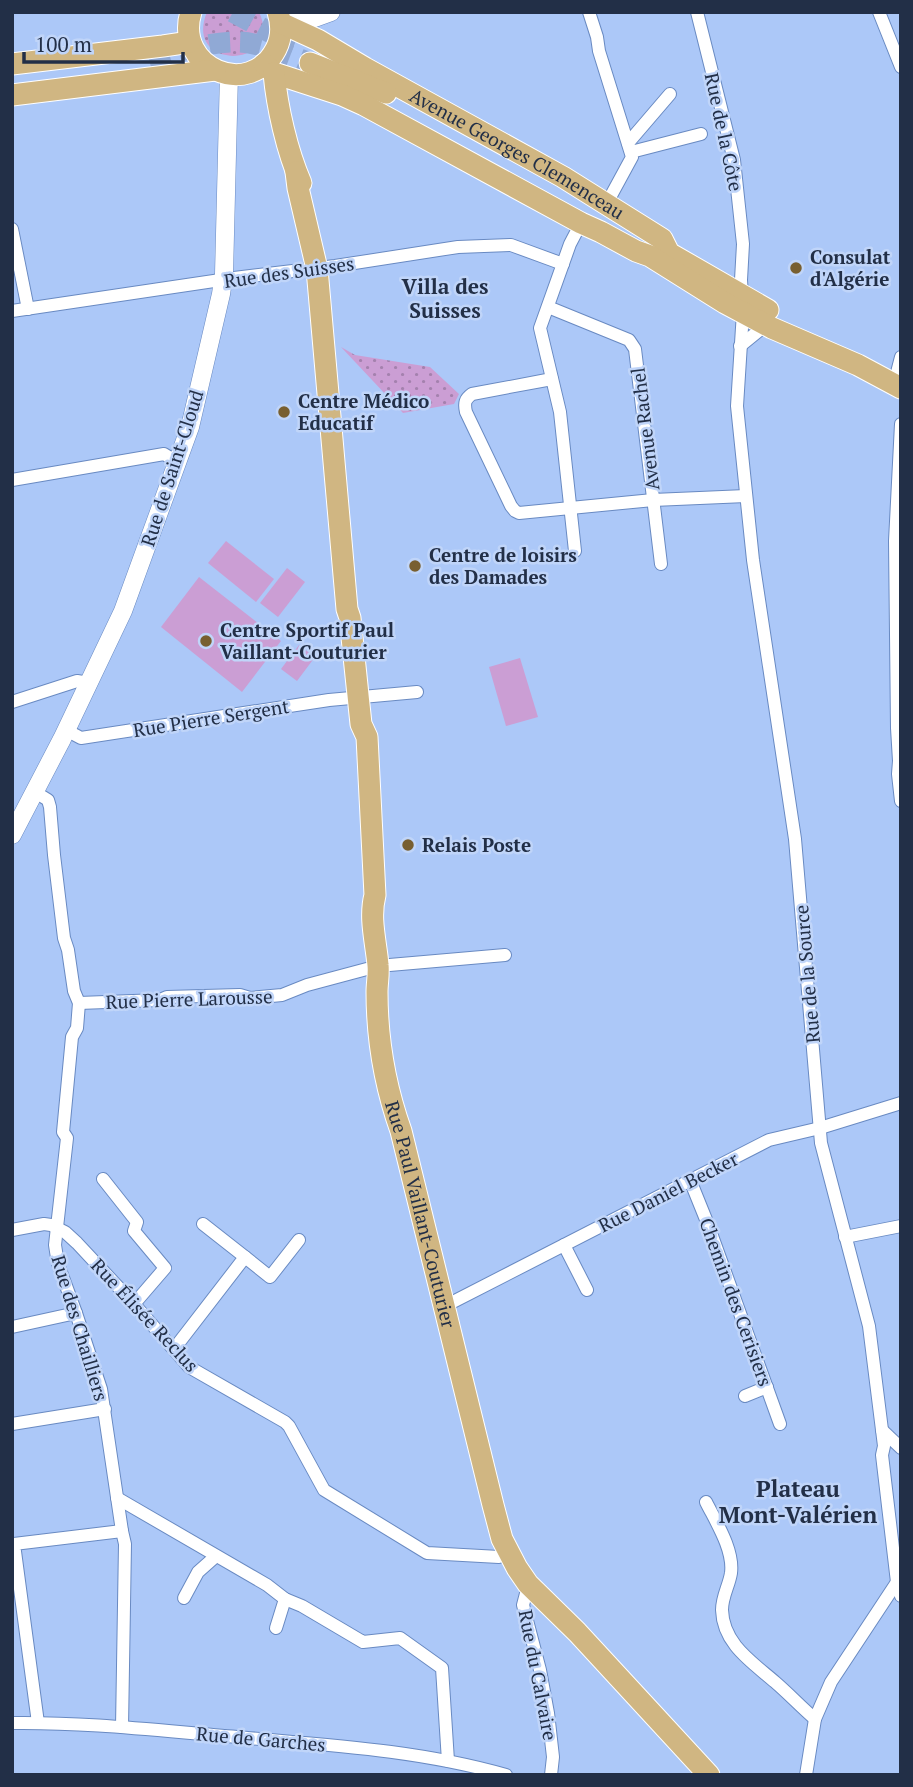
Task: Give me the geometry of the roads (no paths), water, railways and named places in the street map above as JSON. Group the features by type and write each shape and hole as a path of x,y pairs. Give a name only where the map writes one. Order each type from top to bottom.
{"main road":[{"path":"191,12 188,28 195,53 204,63 222,72"},
{"path":"12,95 269,69 281,34 280,18"},
{"name":"Avenue Georges Clemenceau","path":"280,18 607,204 662,239 659,255"},
{"path":"12,64 190,42"},
{"path":"12,75 149,63 12,84"},
{"path":"313,63 372,82 386,93 576,195 659,255 500,165 354,89 313,63"},
{"name":"Avenue Georges Clemenceau","path":"269,69 364,105 636,251 659,255 742,304 849,355 859,365"},
{"name":"Rue Paul Vaillant-Couturier","path":"269,69 298,188 322,268 354,609 350,618 360,724 354,737 354,758 365,895 372,906 378,966 377,993 382,1061 502,1539 510,1549 517,1568 709,1775"},
{"path":"563,177 576,195"},
{"name":"Avenue Georges Clemenceau","path":"742,304 766,325 859,365 897,386"}],"street":[{"path":"280,18 309,20 331,12"},
{"path":"589,12 597,37 598,51 632,157 607,204"},
{"name":"Rue de la Côte","path":"697,12 734,160 743,244 742,304"},
{"path":"879,12 901,67"},
{"name":"Rue de Saint-Cloud","path":"12,835 123,611 190,427 223,281 222,72"},
{"path":"629,148 670,94"},
{"path":"629,148 701,134"},
{"path":"575,551 560,412 540,328 570,244 581,223"},
{"path":"12,229 28,309"},
{"name":"Rue des Suisses","path":"12,311 457,247 511,245 563,264"},
{"name":"Rue de la Source","path":"742,304 737,406 753,561 795,839 820,1128 824,1156 869,1326 884,1446 882,1455 901,1596"},
{"name":"Avenue Rachel","path":"548,307 633,344 661,564"},
{"path":"740,346 766,325"},
{"path":"897,386 901,357"},
{"path":"552,379 477,393 468,397 464,405 510,506 515,511 519,513 653,500 746,496"},
{"path":"901,424 895,527 897,728 900,761 898,774 901,801"},
{"path":"12,480 164,453 177,462"},
{"path":"12,702 77,681 89,682"},
{"name":"Rue Pierre Sergent","path":"66,730 81,737 222,715 417,692"},
{"name":"Rue des Chailliers","path":"35,792 48,800 50,807 64,938 74,991 79,1003 77,1028 72,1037 63,1132 67,1138 55,1245 58,1264 101,1389 125,1544 122,1727"},
{"name":"Rue Pierre Larousse","path":"79,1003 240,995 263,998 282,995 307,985 378,966 505,955"},
{"name":"Rue Daniel Becker","path":"444,1306 769,1140 820,1128 901,1103"},
{"path":"103,1179 136,1222 134,1231 166,1268 134,1304"},
{"name":"Chemin des Cerisiers","path":"690,1180 780,1424"},
{"path":"12,1230 44,1224 57,1228"},
{"path":"203,1224 270,1277 299,1240"},
{"path":"845,1237 901,1226"},
{"name":"Rue Élisée Reclus","path":"57,1228 77,1243 188,1367 285,1422 324,1490 427,1553 499,1557 510,1549"},
{"path":"564,1245 587,1290"},
{"path":"174,1349 245,1257"},
{"path":"12,1327 76,1313"},
{"path":"745,1396 767,1387"},
{"path":"12,1423 105,1409"},
{"path":"882,1430 901,1448"},
{"path":"117,1498 267,1585 285,1599 363,1642 400,1638 442,1668 448,1761"},
{"path":"706,1502 724,1537 729,1557 731,1573 723,1595 722,1611 725,1629 748,1661 815,1719"},
{"path":"38,1723 14,1544 122,1531"},
{"path":"184,1598 198,1572 216,1556"},
{"name":"Rue du Calvaire","path":"530,1580 523,1605 548,1713 553,1758 551,1775"},
{"path":"806,1775 815,1719 831,1682 899,1580"},
{"path":"276,1629 285,1599"},
{"name":"Rue de Garches","path":"12,1723 122,1727 362,1748 448,1761 467,1769 506,1775"}],"tunnel":[{"path":"233,12 295,43"},
{"path":"149,59 206,45 241,42 267,47 310,63"}],"place":[{"name":"Consulat d'Algérie","path":"796,268"},
{"name":"Centre Médico Educatif","path":"284,412"},
{"name":"Centre de loisirs des Damades","path":"415,566"},
{"name":"Centre Sportif Paul Vaillant-Couturier","path":"206,641"},
{"name":"Relais Poste","path":"408,845"}],"district":[{"name":"Villa des Suisses","path":"445,299"},
{"name":"Plateau Mont-Valérien","path":"798,1502"}]}
